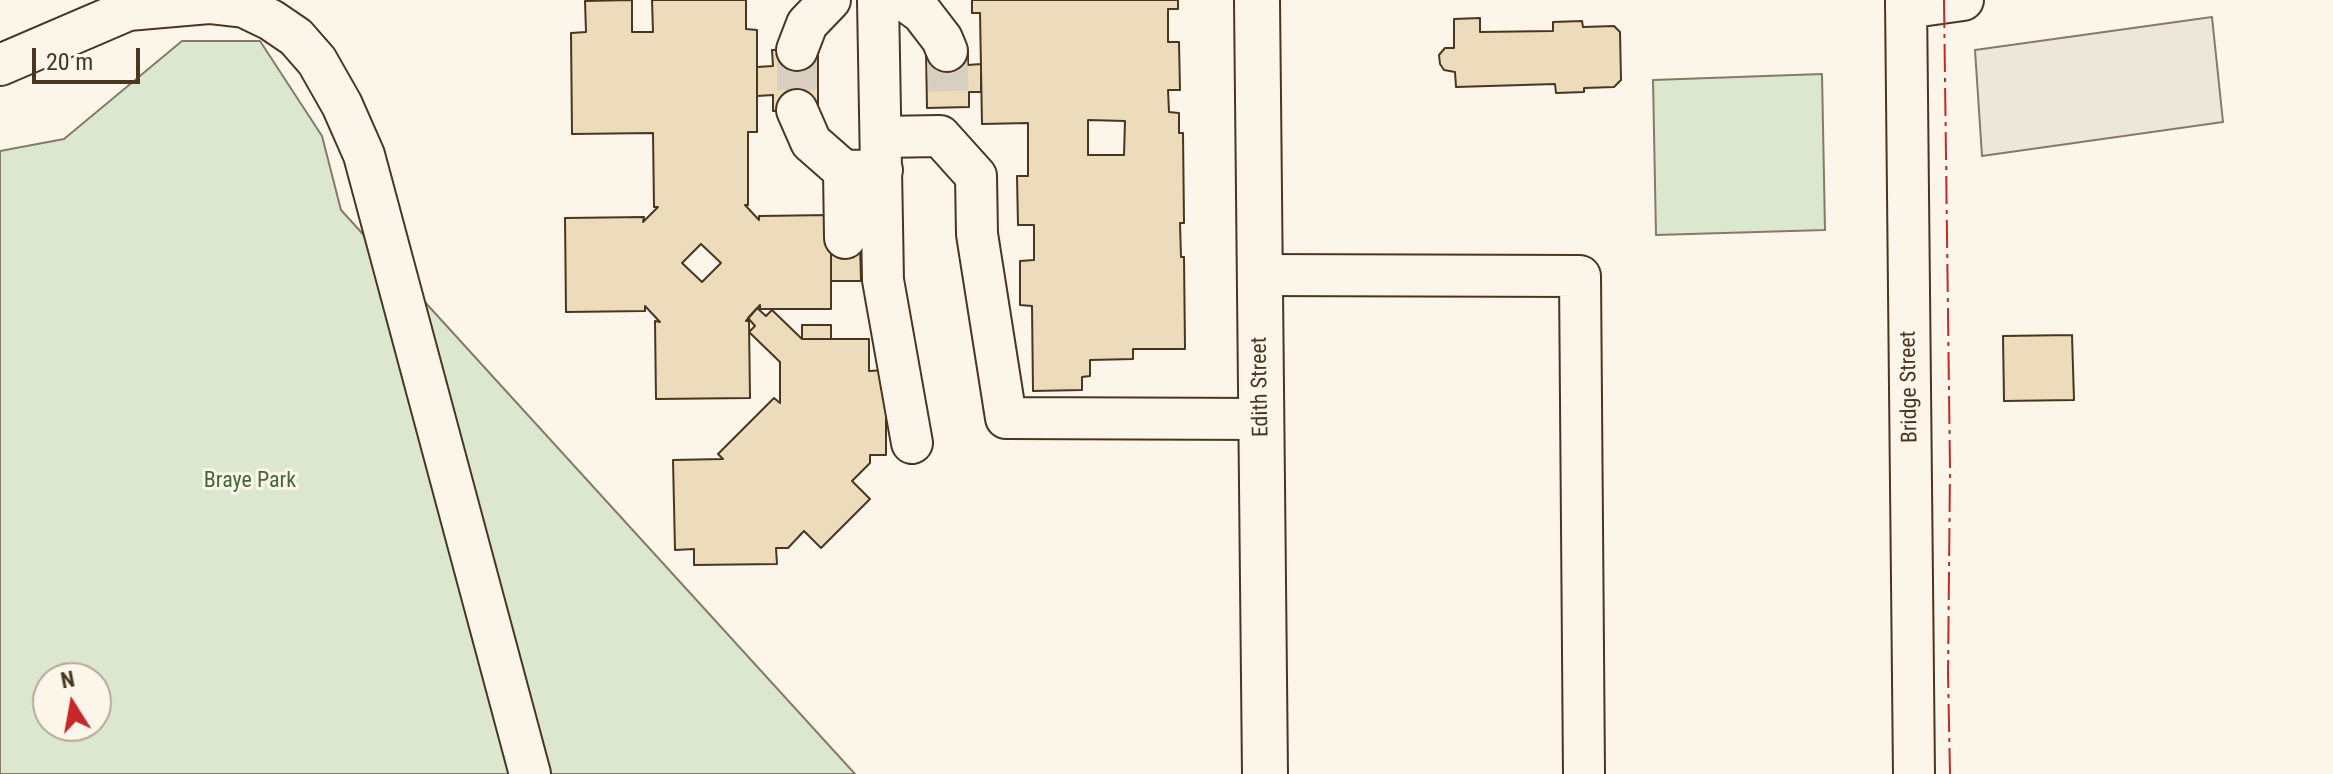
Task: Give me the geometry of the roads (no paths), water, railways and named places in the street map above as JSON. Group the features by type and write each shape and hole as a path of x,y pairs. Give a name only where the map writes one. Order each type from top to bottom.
{"main road":[{"name":"Edith Street","path":"1257,0 1265,774"}],"street":[{"path":"797,50 807,24 830,0"},
{"path":"878,0 869,159 883,280 912,443"},
{"path":"904,0 922,13 942,39 947,51"},
{"path":"1906,4 1963,0"},
{"path":"0,65 128,10 209,3 244,7 271,20 296,37 317,61 342,105 364,155 530,774"},
{"name":"Bridge Street","path":"1906,4 1914,774"},
{"path":"797,110 811,142 869,159 944,122 976,176 977,234 1006,418 1262,419"},
{"path":"845,238 869,159"},
{"path":"1259,275 1580,276 1584,774"}],"tunnel":[{"path":"797,50 797,110"},
{"path":"947,51 949,107"}],"park label":[{"name":"Braye Park","path":"250,481"}]}
